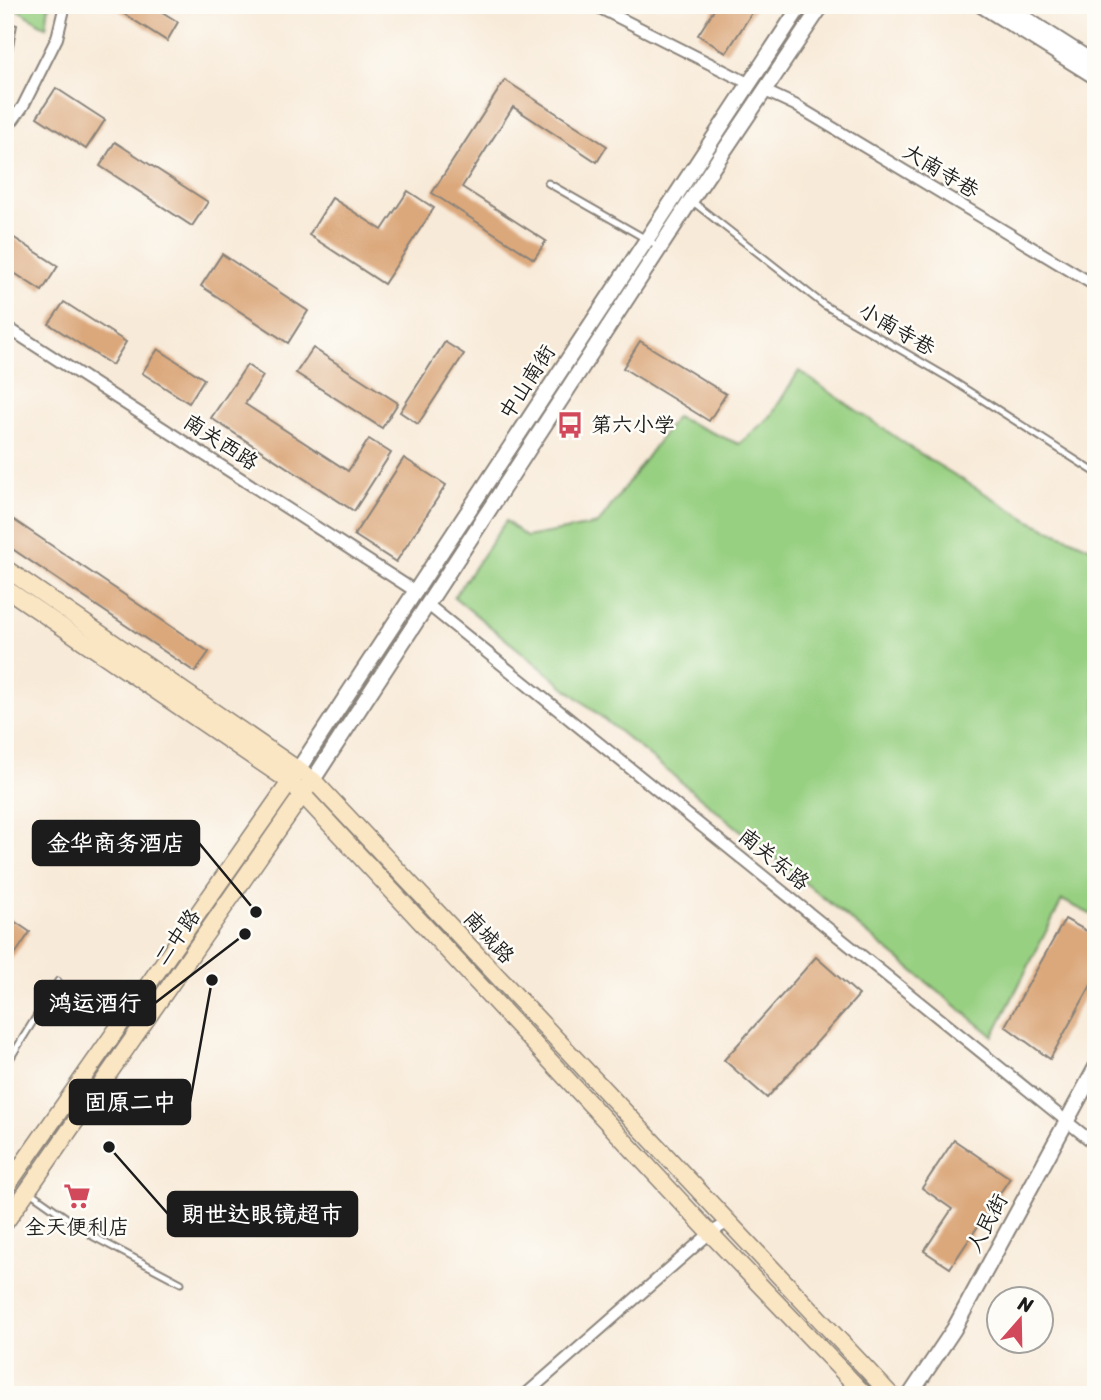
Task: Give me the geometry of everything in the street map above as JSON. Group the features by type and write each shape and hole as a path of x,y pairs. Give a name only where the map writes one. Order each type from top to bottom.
{"main road":[{"name":"南城路","path":"5,568 313,779 891,1395"},
{"name":"南城路","path":"5,588 290,782 710,1233 865,1395"},
{"name":"二中路","path":"5,1223 313,779"},
{"name":"二中路","path":"5,1189 290,782"}],"street":[{"path":"5,131 23,106 57,38 65,5"},
{"path":"594,5 748,83"},
{"name":"中山南街","path":"290,782 801,5"},
{"name":"中山南街","path":"313,779 660,247 822,5"},
{"path":"981,5 1096,76"},
{"path":"1004,5 1096,64"},
{"name":"大南寺巷","path":"765,91 795,105 1096,286"},
{"name":"南关西路","path":"5,326 415,591"},
{"name":"南关东路","path":"428,604 1096,1144"},
{"name":"人民街","path":"910,1395 954,1329 1096,1067"},
{"path":"525,1395 710,1233 727,1223"}],"lane":[{"path":"548,183 660,247"},
{"name":"小南寺巷","path":"691,200 824,306 947,377 1096,474"},
{"path":"5,1067 58,981"},
{"path":"28,1191 94,1237 181,1283"}],"green space":[{"path":"10,5 49,5 46,27"},
{"path":"799,371 922,455 1032,522 1096,550 1096,917 1062,900 993,1036 454,597 506,521 526,537 598,524 676,417 739,444 770,417"}],"building":[{"path":"110,5 151,5 178,22 167,41"},
{"path":"717,5 757,5 726,53 698,35"},
{"path":"5,22 17,25 12,51 5,50"},
{"path":"505,80 607,146 597,162 513,107 462,187 546,241 534,259 432,193"},
{"path":"56,88 105,120 86,149 37,117"},
{"path":"115,142 208,202 192,226 100,166"},
{"path":"408,191 434,208 384,284 309,235 332,198 382,230"},
{"path":"5,232 58,266 42,291 5,267"},
{"path":"222,254 308,311 288,343 201,286"},
{"path":"64,302 126,342 112,365 49,324"},
{"path":"640,341 726,394 709,421 623,368"},
{"path":"445,342 464,354 418,424 400,412"},
{"path":"313,348 398,403 382,428 296,373"},
{"path":"158,349 204,379 189,403 142,373"},
{"path":"247,365 263,376 245,404 348,471 369,439 391,453 354,511 211,418"},
{"path":"404,458 446,485 396,562 354,535"},
{"path":"5,514 209,652 195,672 5,544"},
{"path":"5,915 30,932 5,969"},
{"path":"1065,919 1096,936 1096,976 1050,1059 1005,1026"},
{"path":"816,957 859,995 767,1098 724,1060"},
{"path":"954,1140 1010,1178 950,1268 924,1251 952,1209 922,1188"}],"place":[{"name":"第六小学","path":"570,425"},
{"name":"金华商务酒店","path":"256,912"},
{"name":"鸿运酒行","path":"245,934"},
{"name":"固原二中","path":"212,980"},
{"name":"朗世达眼镜超市","path":"109,1147"},
{"name":"全天便利店","path":"77,1196"}]}
